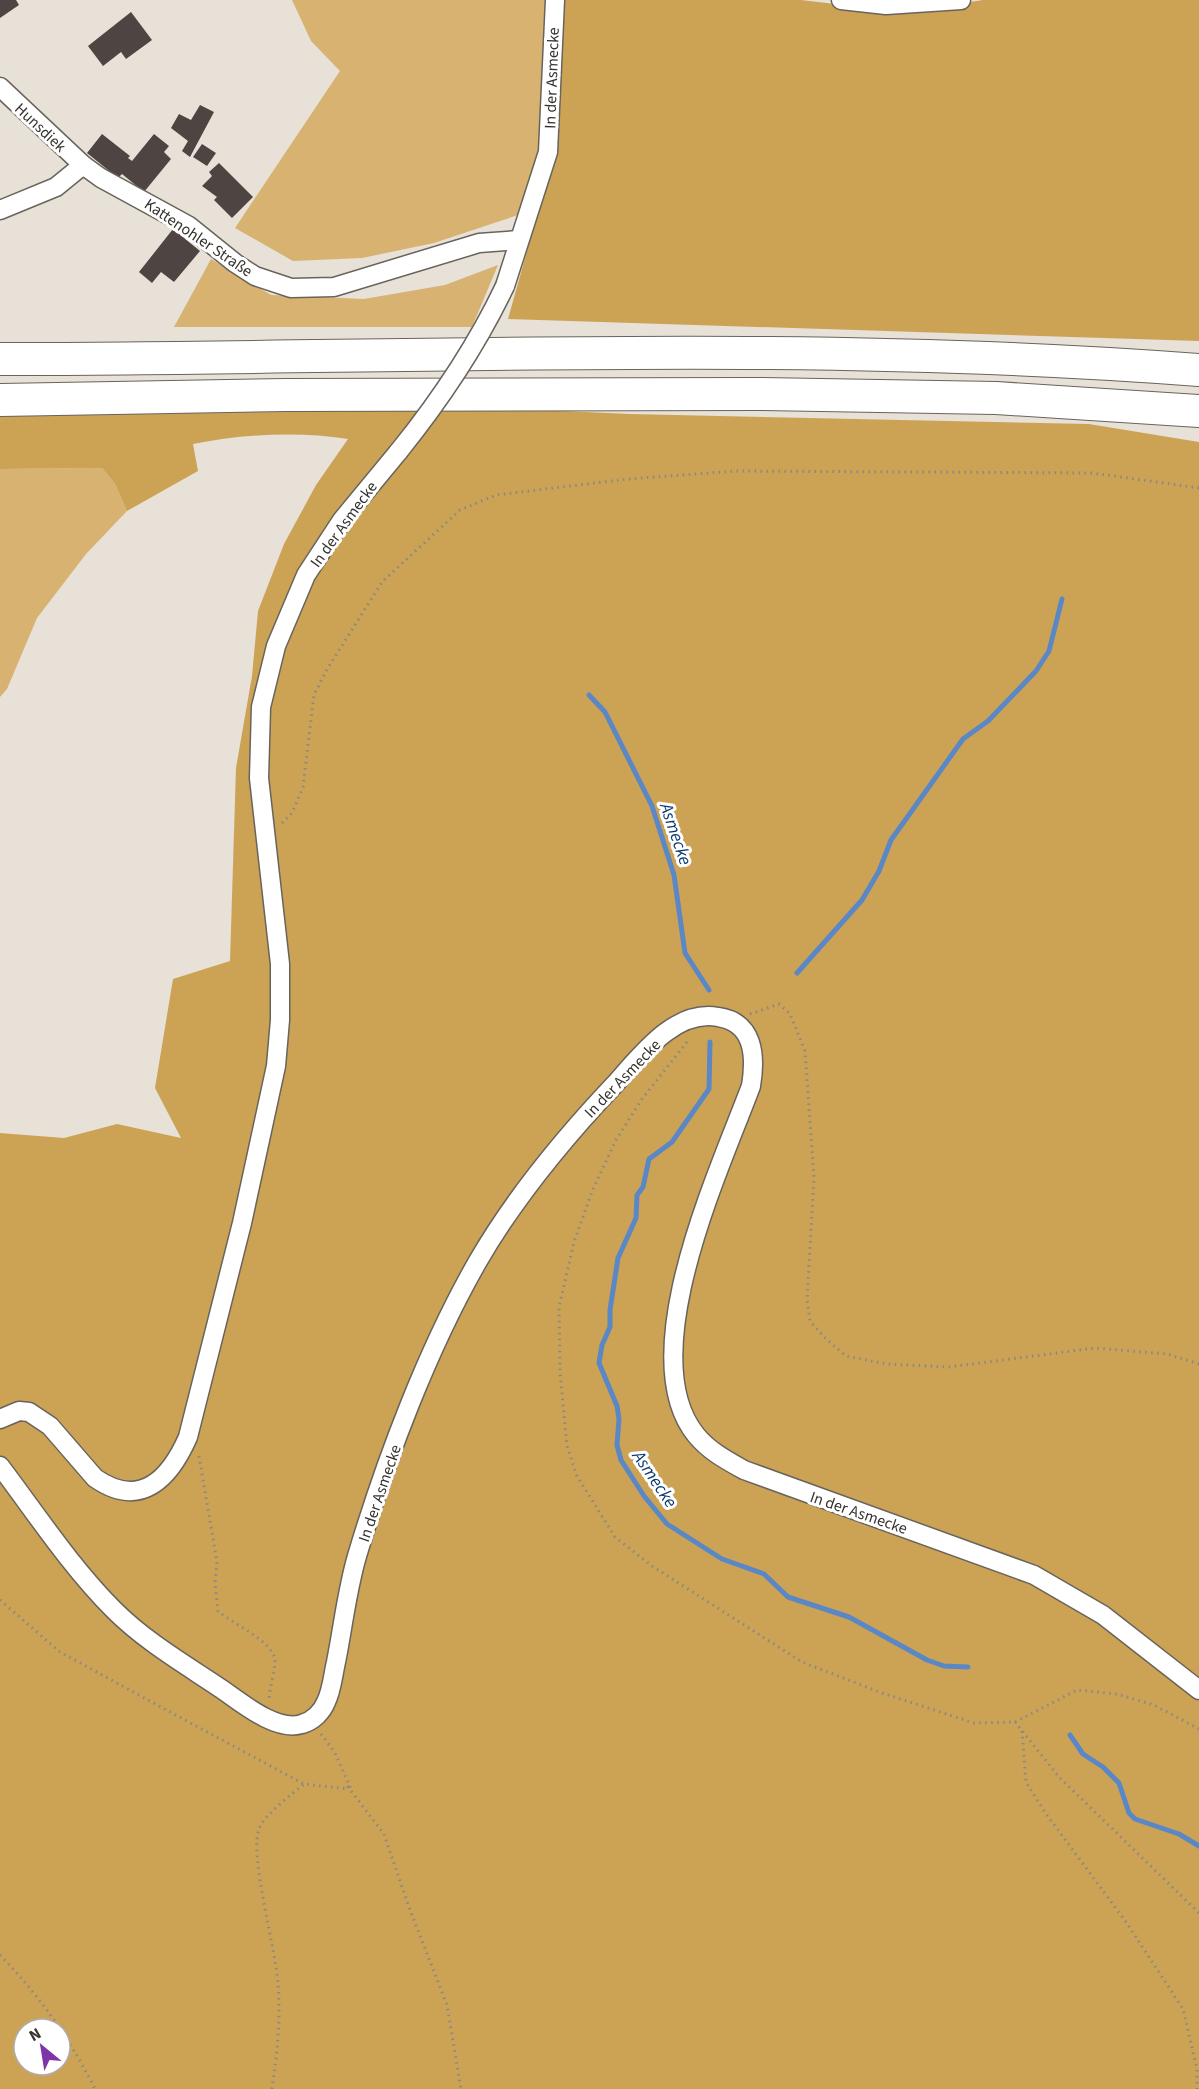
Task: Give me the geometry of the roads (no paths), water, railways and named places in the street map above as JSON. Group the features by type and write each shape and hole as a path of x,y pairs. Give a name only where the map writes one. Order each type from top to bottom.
{"highway":[{"path":"0,359 604,353 938,358 1199,370"},
{"path":"0,400 286,395 757,394 996,398 1199,411"}],"street":[{"name":"In der Asmecke","path":"0,1419 10,1413 29,1412 50,1426 95,1478 106,1486 129,1492 150,1487 160,1480 179,1457 188,1437 242,1223 276,1066 280,1020 280,964 260,778 261,707 276,646 306,575 342,520 399,451 459,372 505,286 548,152 555,0"},
{"path":"841,0 886,5 961,0"},
{"name":"Hunsdiek","path":"0,87 83,165"},
{"name":"Kattenohler Straße","path":"83,165 101,178 189,226 242,267 273,283 291,288 334,287 479,243 519,240"},
{"path":"0,210 56,187 83,165"},
{"name":"In der Asmecke","path":"0,1466 86,1579 116,1612 145,1636 248,1707 269,1718 293,1726 313,1719 328,1699 356,1560 386,1466 432,1355 478,1261 556,1149 646,1050 670,1030 694,1017 714,1016 736,1022 744,1030 754,1053 751,1086 692,1246 681,1283 674,1329 677,1384 681,1405 695,1434 721,1457 744,1470 1034,1575 1104,1615 1199,1690"}],"waterway":[{"path":"797,973 862,900 879,871 891,840 963,739 988,721 1036,671 1049,651 1062,599"},
{"name":"Asmecke","path":"589,695 605,712 652,806 674,875 685,953 709,990"},
{"name":"Asmecke","path":"710,1042 709,1089 672,1142 649,1159 643,1187 637,1195 636,1218 618,1258 610,1310 610,1327 602,1345 599,1363 617,1406 619,1419 617,1445 621,1460 644,1496 667,1524 722,1559 764,1574 788,1597 849,1617 927,1660 944,1666 968,1667"},
{"name":"Asmecke","path":"1070,1735 1083,1754 1103,1767 1119,1783 1129,1813 1135,1819 1179,1834 1199,1846"}]}
